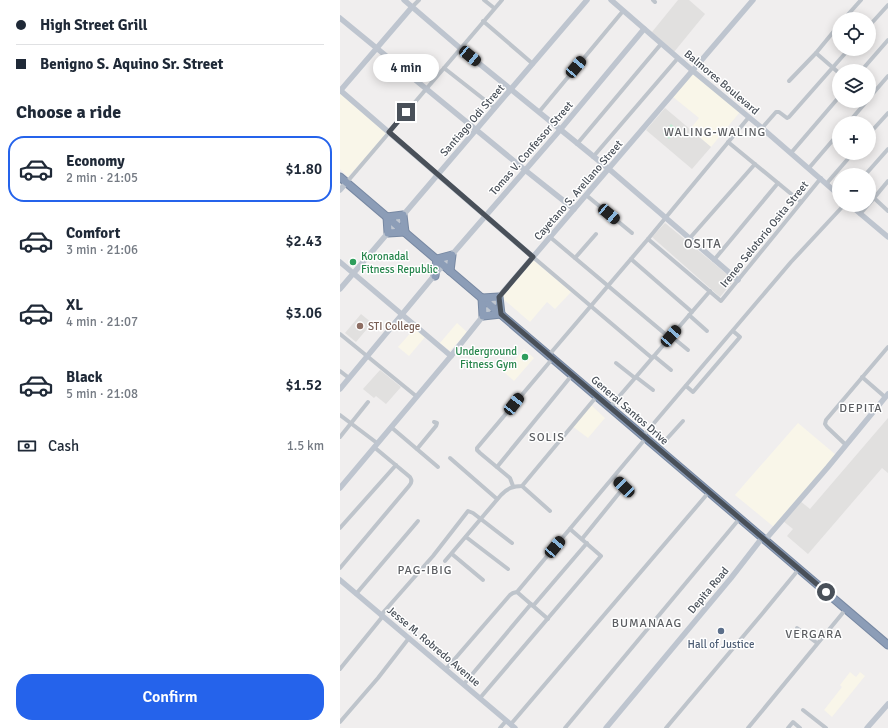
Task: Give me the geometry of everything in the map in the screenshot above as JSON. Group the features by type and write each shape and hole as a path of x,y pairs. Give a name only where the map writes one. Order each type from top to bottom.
{"highway":[{"name":"General Santos Drive","path":"340,177 888,645"},
{"path":"403,215 404,232 388,233 386,216 403,215"},
{"path":"434,276 437,260 452,254 450,271"},
{"path":"499,297 501,314 483,316 482,298 499,297"}],"street":[{"path":"404,0 460,48 609,169 738,280"},
{"path":"419,0 340,91 591,306 671,370"},
{"path":"484,0 494,8"},
{"path":"340,190 502,0"},
{"name":"Santiago Odi Street","path":"340,289 587,0"},
{"name":"Balmores Boulevard","path":"611,0 832,188"},
{"name":"Cayetano S. Arellano Street","path":"340,488 491,306 753,0"},
{"path":"850,12 861,0"},
{"path":"876,18 888,5"},
{"path":"539,112 623,10"},
{"path":"340,18 574,209"},
{"path":"483,22 533,64"},
{"name":"Tomas V. Confessor Street","path":"340,389 452,254 560,130 644,29"},
{"path":"789,81 816,53 832,34"},
{"path":"867,64 888,40"},
{"path":"577,144 661,44"},
{"path":"762,128 776,112 790,118 832,68 816,53"},
{"path":"836,64 843,56"},
{"path":"594,157 678,58"},
{"path":"444,68 495,108"},
{"path":"876,90 888,76"},
{"path":"791,153 832,105"},
{"path":"854,116 860,108"},
{"path":"876,126 888,112"},
{"path":"513,486 510,479 478,450 478,446 546,366 551,357 591,306 749,118"},
{"path":"809,168 832,141"},
{"path":"728,142 801,202"},
{"path":"871,168 888,149"},
{"path":"827,183 847,160"},
{"path":"690,239 754,164"},
{"name":"Ireneo Selotorio Osita Street","path":"610,407 710,291 721,301 821,178"},
{"path":"876,196 888,181"},
{"path":"714,260 778,183"},
{"path":"586,195 632,232"},
{"path":"876,200 887,208"},
{"path":"446,669 511,593 517,592 614,477 686,386 791,262 837,212"},
{"path":"860,214 886,235 888,228"},
{"path":"575,258 596,234"},
{"path":"550,237 670,337 688,350"},
{"path":"648,239 710,291"},
{"path":"631,259 707,331"},
{"path":"340,262 451,356"},
{"path":"686,386 693,392 740,337 733,331"},
{"path":"340,334 416,396"},
{"path":"846,445 827,427 825,422 888,346"},
{"path":"616,363 653,390"},
{"path":"340,371 349,378"},
{"path":"497,467 572,375"},
{"path":"862,377 887,395"},
{"name":"Depita Road","path":"606,728 731,578 846,445 887,395"},
{"path":"522,486 597,396"},
{"path":"340,437 368,402"},
{"path":"340,415 351,423 410,477 411,481 411,484 340,568"},
{"path":"664,442 683,421"},
{"path":"417,449 436,426 436,423 434,422"},
{"path":"391,427 438,467"},
{"path":"450,458 497,499"},
{"path":"340,528 396,465"},
{"path":"582,539 624,487 614,477"},
{"path":"445,561 497,499 507,489 513,486 522,486 550,511"},
{"path":"500,728 511,724 709,492"},
{"path":"340,669 467,512 472,512 512,544"},
{"path":"564,728 740,518"},
{"path":"356,594 418,521"},
{"path":"480,698 601,556 570,529"},
{"path":"466,537 508,569"},
{"path":"464,684 587,543"},
{"path":"452,554 482,580"},
{"path":"666,728 799,569"},
{"name":"Jesse M. Robredo Avenue","path":"340,580 511,724"},
{"path":"517,592 548,619"},
{"path":"748,728 846,609"},
{"path":"797,628 817,643"},
{"path":"340,722 410,638"},
{"path":"867,728 888,704"},
{"path":"803,710 826,728"},
{"path":"788,728 793,722 800,728"}],"shaded area":[{"path":"678,0 689,0 705,14 674,52 652,32"},
{"path":"693,74 740,112 711,147 690,129 699,118 673,97"},
{"path":"340,93 387,133 348,177 340,169"},
{"path":"665,108 711,147 692,169 646,130"},
{"path":"665,223 734,280 720,297 652,237"},
{"path":"533,260 571,292 555,309 547,302 530,322 501,297"},
{"name":"STI College","path":"361,314 372,323 356,342 345,333"},
{"path":"457,323 467,332 450,351 440,343"},
{"path":"415,328 425,337 409,356 398,347"},
{"path":"524,349 534,358 514,381 504,372"},
{"path":"380,370 401,387 386,404 376,396 374,398 363,389"},
{"path":"591,405 605,418 588,438 572,426"},
{"path":"888,418 888,473 882,468 808,554 787,536 793,529 783,521 800,501 810,509"},
{"path":"798,423 836,455 774,527 735,495"},
{"path":"850,672 856,677 860,672 865,676 832,717 824,710 842,687 840,685"}],"green space":[{"path":"671,124 677,129 669,139 663,134"}],"place":[{"name":"Koronadal Fitness Republic","path":"353,262"},
{"name":"STI College","path":"360,326"},
{"name":"Underground Fitness Gym","path":"525,357"},
{"name":"Hall of Justice","path":"721,631"}],"district":[{"name":"WALING-WALING","path":"715,132"},
{"name":"OSITA","path":"703,243"},
{"name":"DEPITA","path":"861,408"},
{"name":"SOLIS","path":"547,437"},
{"name":"PAG-IBIG","path":"425,570"},
{"name":"BUMANAAG","path":"647,623"},
{"name":"VERGARA","path":"814,634"}],"route":[{"path":"406,112 389,132 533,257 499,297 501,314 826,592"}]}
